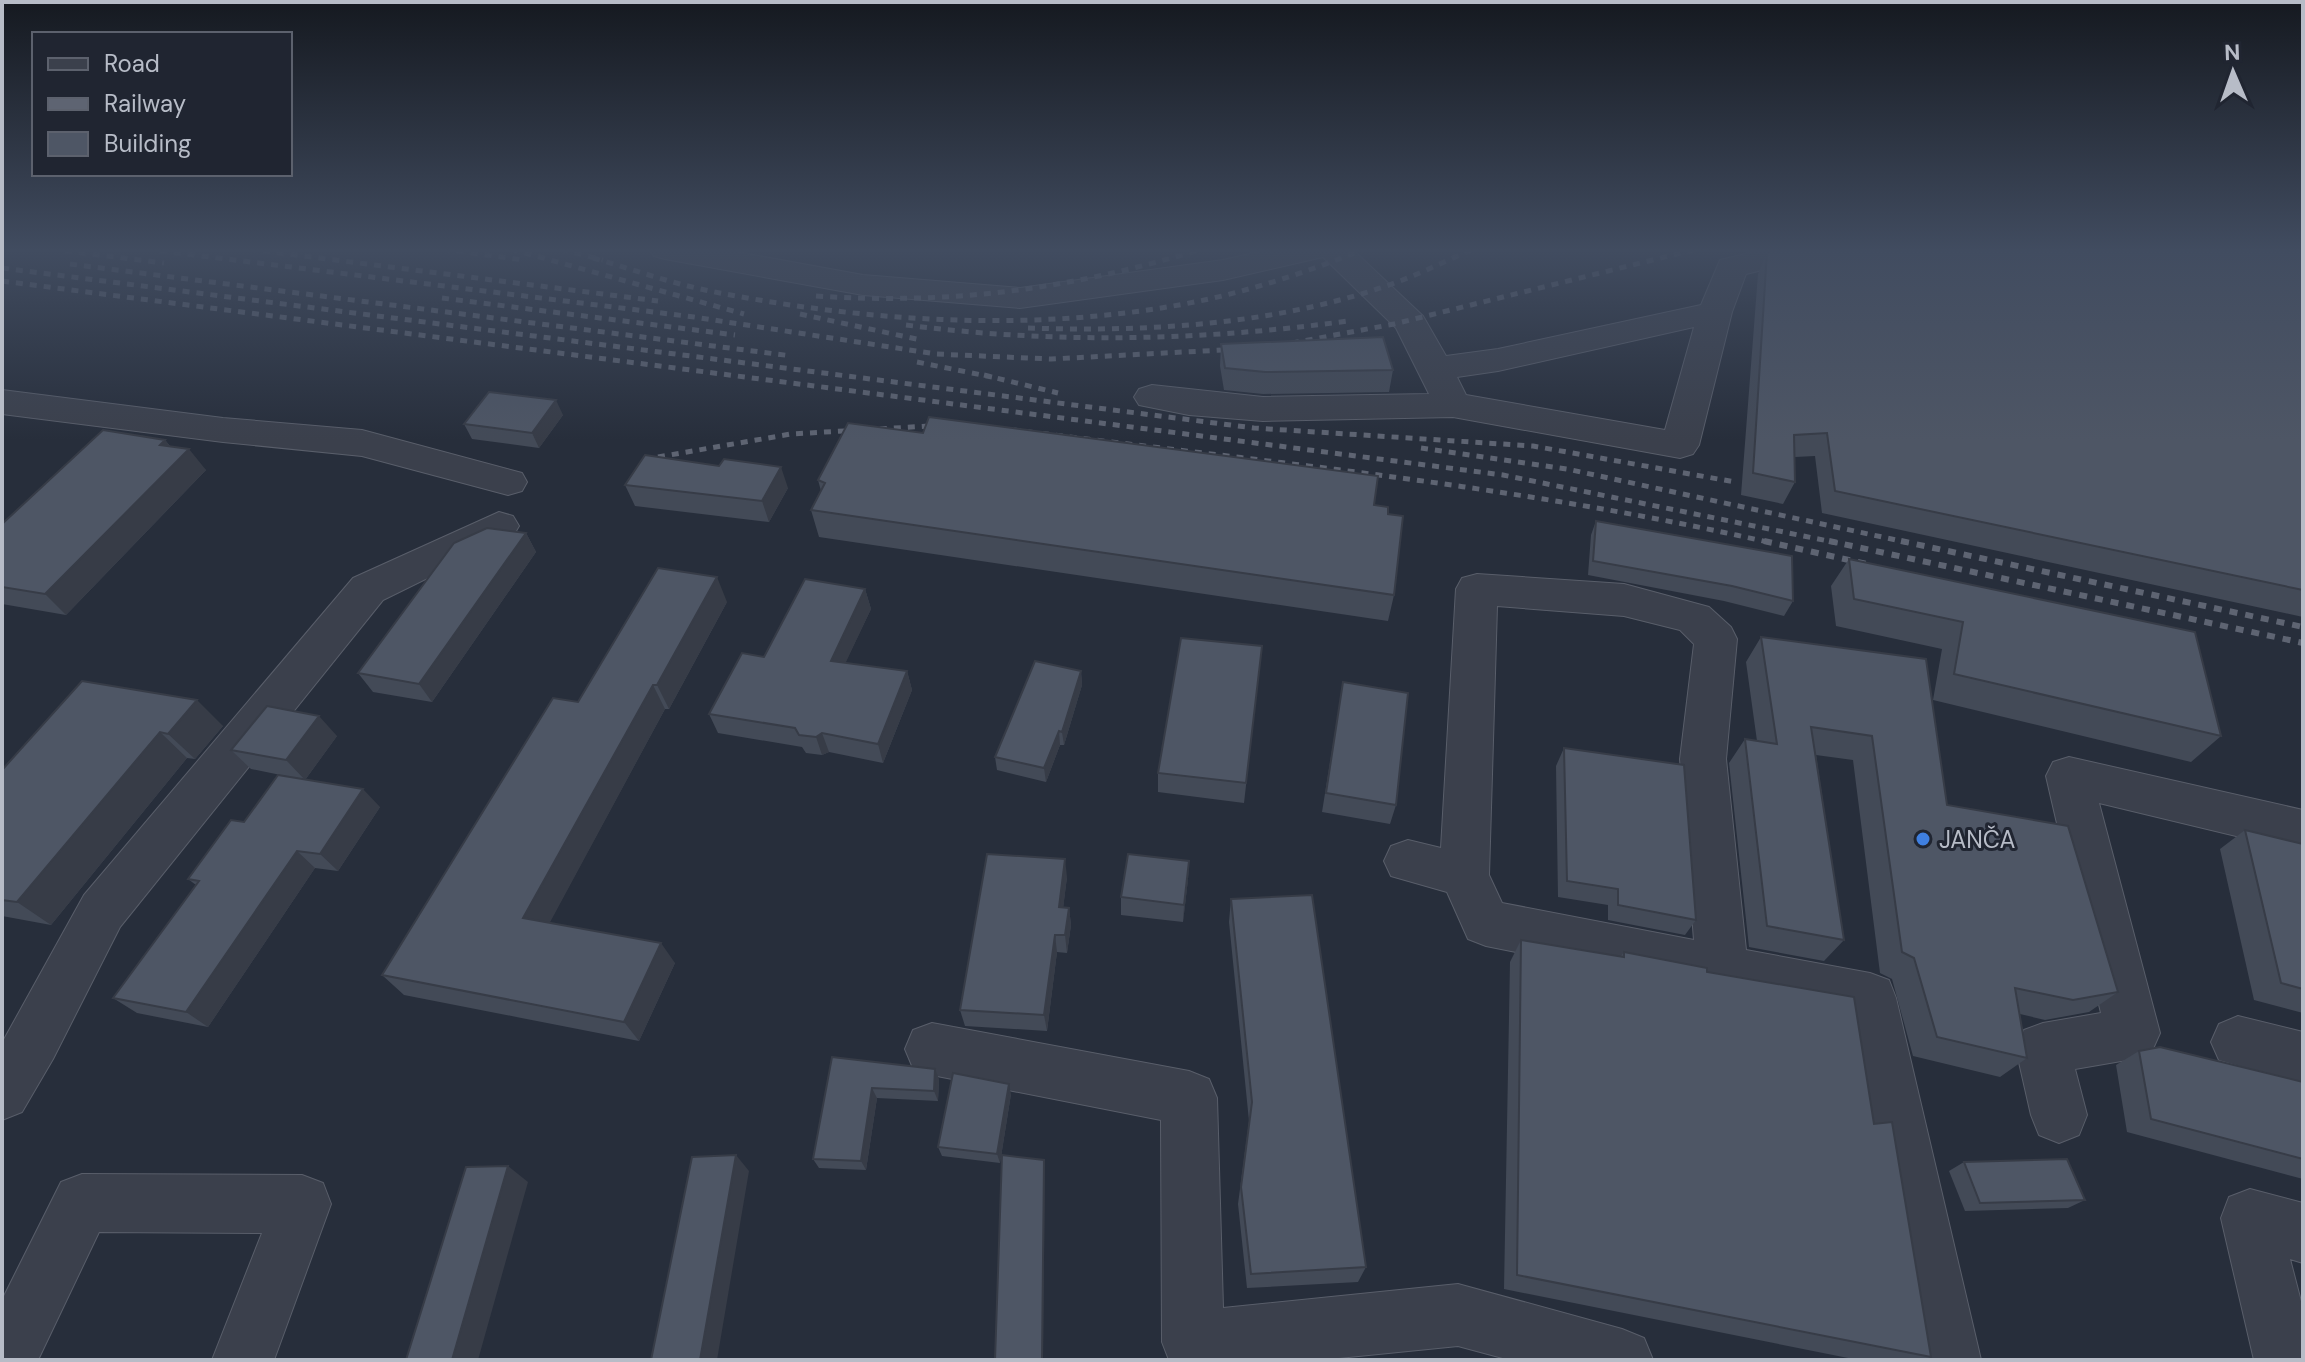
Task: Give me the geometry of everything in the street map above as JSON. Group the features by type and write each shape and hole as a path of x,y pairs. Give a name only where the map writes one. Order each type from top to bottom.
{"street":[{"path":"1400,313 1411,323 1453,405"},
{"path":"1435,369 1498,360 1712,313"},
{"path":"1152,397 1197,406 1323,409 1453,405 1680,445 1715,313"},
{"path":"2,402 223,430 362,443 503,504 368,589 102,911 34,1041 2,1093"},
{"path":"1722,969 1703,759 1716,639 1694,618 1624,600 1477,589 1464,875 1486,923 1870,998 1950,1360"},
{"path":"2059,1115 2043,1049 2133,1033 2069,776 2303,831"},
{"path":"1408,861 1464,875"},
{"path":"2238,1042 2303,1058"},
{"path":"932,1049 1189,1098 1193,1342 1458,1315 1622,1360"},
{"path":"5,1360 82,1203 302,1204 243,1360"},
{"path":"2285,1360 2250,1218 2303,1233"}],"building":[{"path":"1763,313 2303,313 2303,590 1835,491 1827,433 1794,435 1795,482 1753,473"},
{"path":"1383,337 1393,370 1265,372 1225,368 1221,344"},
{"path":"489,392 556,400 532,433 464,424"},
{"path":"929,417 1378,476 1374,505 1388,507 1388,514 1403,516 1394,595 811,510 825,483 818,480 848,423 923,433"},
{"path":"103,430 165,440 160,445 189,449 45,594 2,587 2,524"},
{"path":"645,455 719,466 724,459 781,467 762,501 625,485"},
{"path":"1596,521 1792,556 1793,601 1732,586 1593,561"},
{"path":"487,528 526,533 419,684 358,673 454,543"},
{"path":"1849,559 2195,632 2221,736 1954,674 1963,622 1854,599"},
{"path":"658,568 717,577 523,918 661,943 624,1022 382,975 553,698 578,702"},
{"path":"805,579 865,589 831,661 907,671 878,744 822,733 816,737 799,735 795,728 709,714 742,653 764,657"},
{"path":"1761,637 1926,659 1947,805 2068,826 2118,992 2073,1000 2015,988 2027,1058 1937,1037 1914,958 1902,952 1872,736 1811,727 1844,940 1767,926 1745,739 1777,744"},
{"path":"1181,638 1262,646 1246,783 1158,773"},
{"path":"1035,661 1081,671 1062,732 1059,731 1044,768 995,757"},
{"path":"82,681 197,700 168,734 160,732 17,902 2,900 2,770"},
{"path":"1343,682 1408,693 1396,805 1326,793"},
{"path":"267,706 319,716 286,760 231,750"},
{"path":"1564,748 1684,765 1696,920 1618,905 1618,889 1567,881"},
{"path":"278,775 363,789 320,854 297,851 186,1012 113,998 199,881 188,879 231,820 244,822"},
{"path":"2245,830 2303,844 2303,989 2281,983"},
{"path":"987,854 1065,859 1059,907 1069,908 1065,935 1055,935 1044,1015 960,1010"},
{"path":"1128,854 1189,861 1184,905 1121,897"},
{"path":"1312,895 1366,1267 1251,1274 1241,1187 1252,1102 1231,899"},
{"path":"1521,940 1624,957 1624,952 1707,968 1707,972 1854,997 1874,1124 1892,1122 1931,1357 1517,1275"},
{"path":"2160,1047 2303,1082 2303,1159 2151,1119 2139,1051"},
{"path":"832,1057 935,1069 934,1091 872,1088 861,1161 813,1159"},
{"path":"953,1073 1009,1084 997,1154 938,1147"},
{"path":"736,1155 700,1360 651,1360 692,1157"},
{"path":"1002,1155 1044,1160 1042,1360 995,1360"},
{"path":"2067,1159 2085,1200 1980,1203 1964,1162"},
{"path":"508,1166 452,1360 406,1360 466,1167"}],"railway":[{"path":"246,313 1503,475 1838,543"},
{"path":"351,313 1254,428 1533,446 1735,482"},
{"path":"451,313 792,356"},
{"path":"557,313 735,335"},
{"path":"658,313 936,354 1051,359 1241,349"},
{"path":"739,313 744,314"},
{"path":"849,313 959,320 1022,320 1125,313"},
{"path":"1028,328 1165,327 1281,313"},
{"path":"1292,343 1440,313"},
{"path":"800,314 921,340"},
{"path":"906,325 1017,335 1127,338 1237,333 1348,321"},
{"path":"917,362 992,377"},
{"path":"984,375 1058,393"},
{"path":"658,457 791,434 947,425"},
{"path":"1014,430 1489,491 1678,523 1772,543"},
{"path":"1421,448 1567,469 1910,543"},
{"path":"1764,541 1871,565"},
{"path":"1829,541 2303,643"},
{"path":"1901,541 2303,627"}],"place":[{"name":"JANČA","path":"1923,839"}]}
